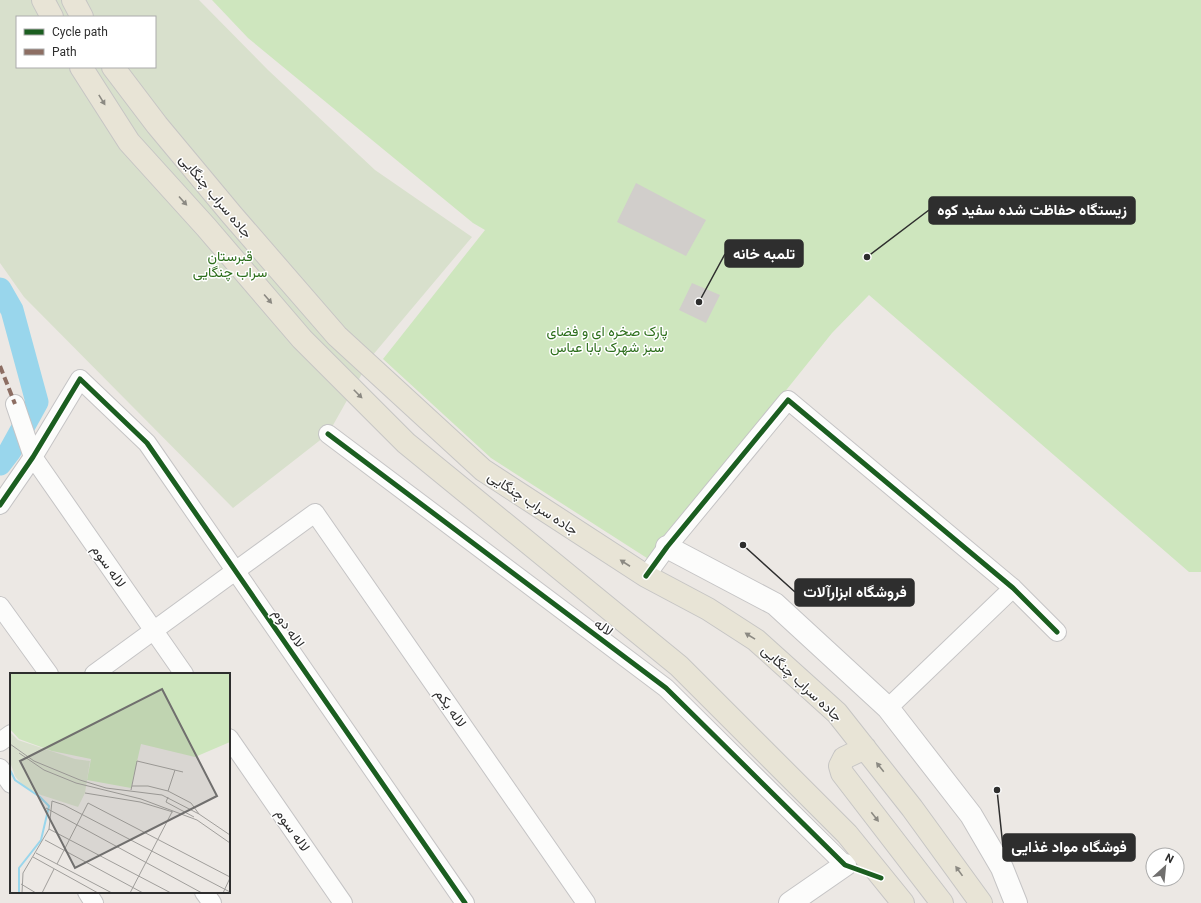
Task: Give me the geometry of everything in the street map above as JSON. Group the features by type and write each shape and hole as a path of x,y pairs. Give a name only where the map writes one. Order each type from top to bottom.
{"main road":[{"path":"43,0 51,16"},
{"path":"73,0 81,16"},
{"path":"82,68 129,142 206,227 302,339 406,443 679,666 847,834 902,903"},
{"name":"جاده سراب چنگایی","path":"114,68 162,131 232,215 337,336 482,470 646,576 708,609 756,640 836,713 912,808 981,903"},
{"path":"865,748 844,758 840,766 842,773 942,903"}],"street":[{"name":"لاله دوم","path":"33,456 80,379 147,442 235,572 465,903"},
{"path":"646,576 667,547 788,400 1013,588 1057,632"},
{"name":"لاله سوم","path":"15,404 33,456 183,673"},
{"name":"لاله","path":"328,434 666,688 845,865"},
{"path":"0,504 33,456"},
{"name":"لاله یکم","path":"235,572 315,513 586,903"},
{"path":"667,547 775,604 888,708 971,815 1002,868 1016,903"},
{"path":"95,673 235,572"},
{"path":"888,708 1013,588"},
{"path":"0,606 48,673"},
{"path":"0,742 10,735"},
{"name":"لاله سوم","path":"230,739 343,903"},
{"path":"0,768 10,783"},
{"path":"845,865 847,834"},
{"path":"845,865 881,878"},
{"path":"790,903 845,865"},
{"path":"87,893 94,903"},
{"path":"205,893 212,903"}],"green space":[{"name":"قبرستان سراب چنگایی","path":"0,0 199,0 268,70 375,170 472,237 372,356 328,434 233,508 24,297 0,263"},
{"name":"پارک صخره ای و فضای سبز شهرک بابا عباس","path":"212,0 1201,0 1201,572 1189,572 869,295 832,333 650,560 491,458 383,359 485,230 473,223 248,38"}],"building":[{"path":"636,183 706,220 686,256 617,222"},
{"path":"692,283 720,295 706,323 679,310"}],"waterway":[{"path":"0,289 12,310 37,402 10,451 0,464"}],"marked path":[{"path":"0,366 15,404"}],"cycle path":[{"path":"0,505 33,457 80,379 147,443 465,903"},
{"path":"646,576 667,547 788,400 1013,588 1057,632"},
{"path":"328,434 666,688 845,865 881,878"}],"place":[{"name":"زیستگاه حفاظت شده سفید کوه","path":"867,257"},
{"name":"تلمبه خانه","path":"699,302"},
{"name":"فروشگاه ابزارآلات","path":"743,545"},
{"name":"فوشگاه مواد غذایی","path":"997,790"}]}
